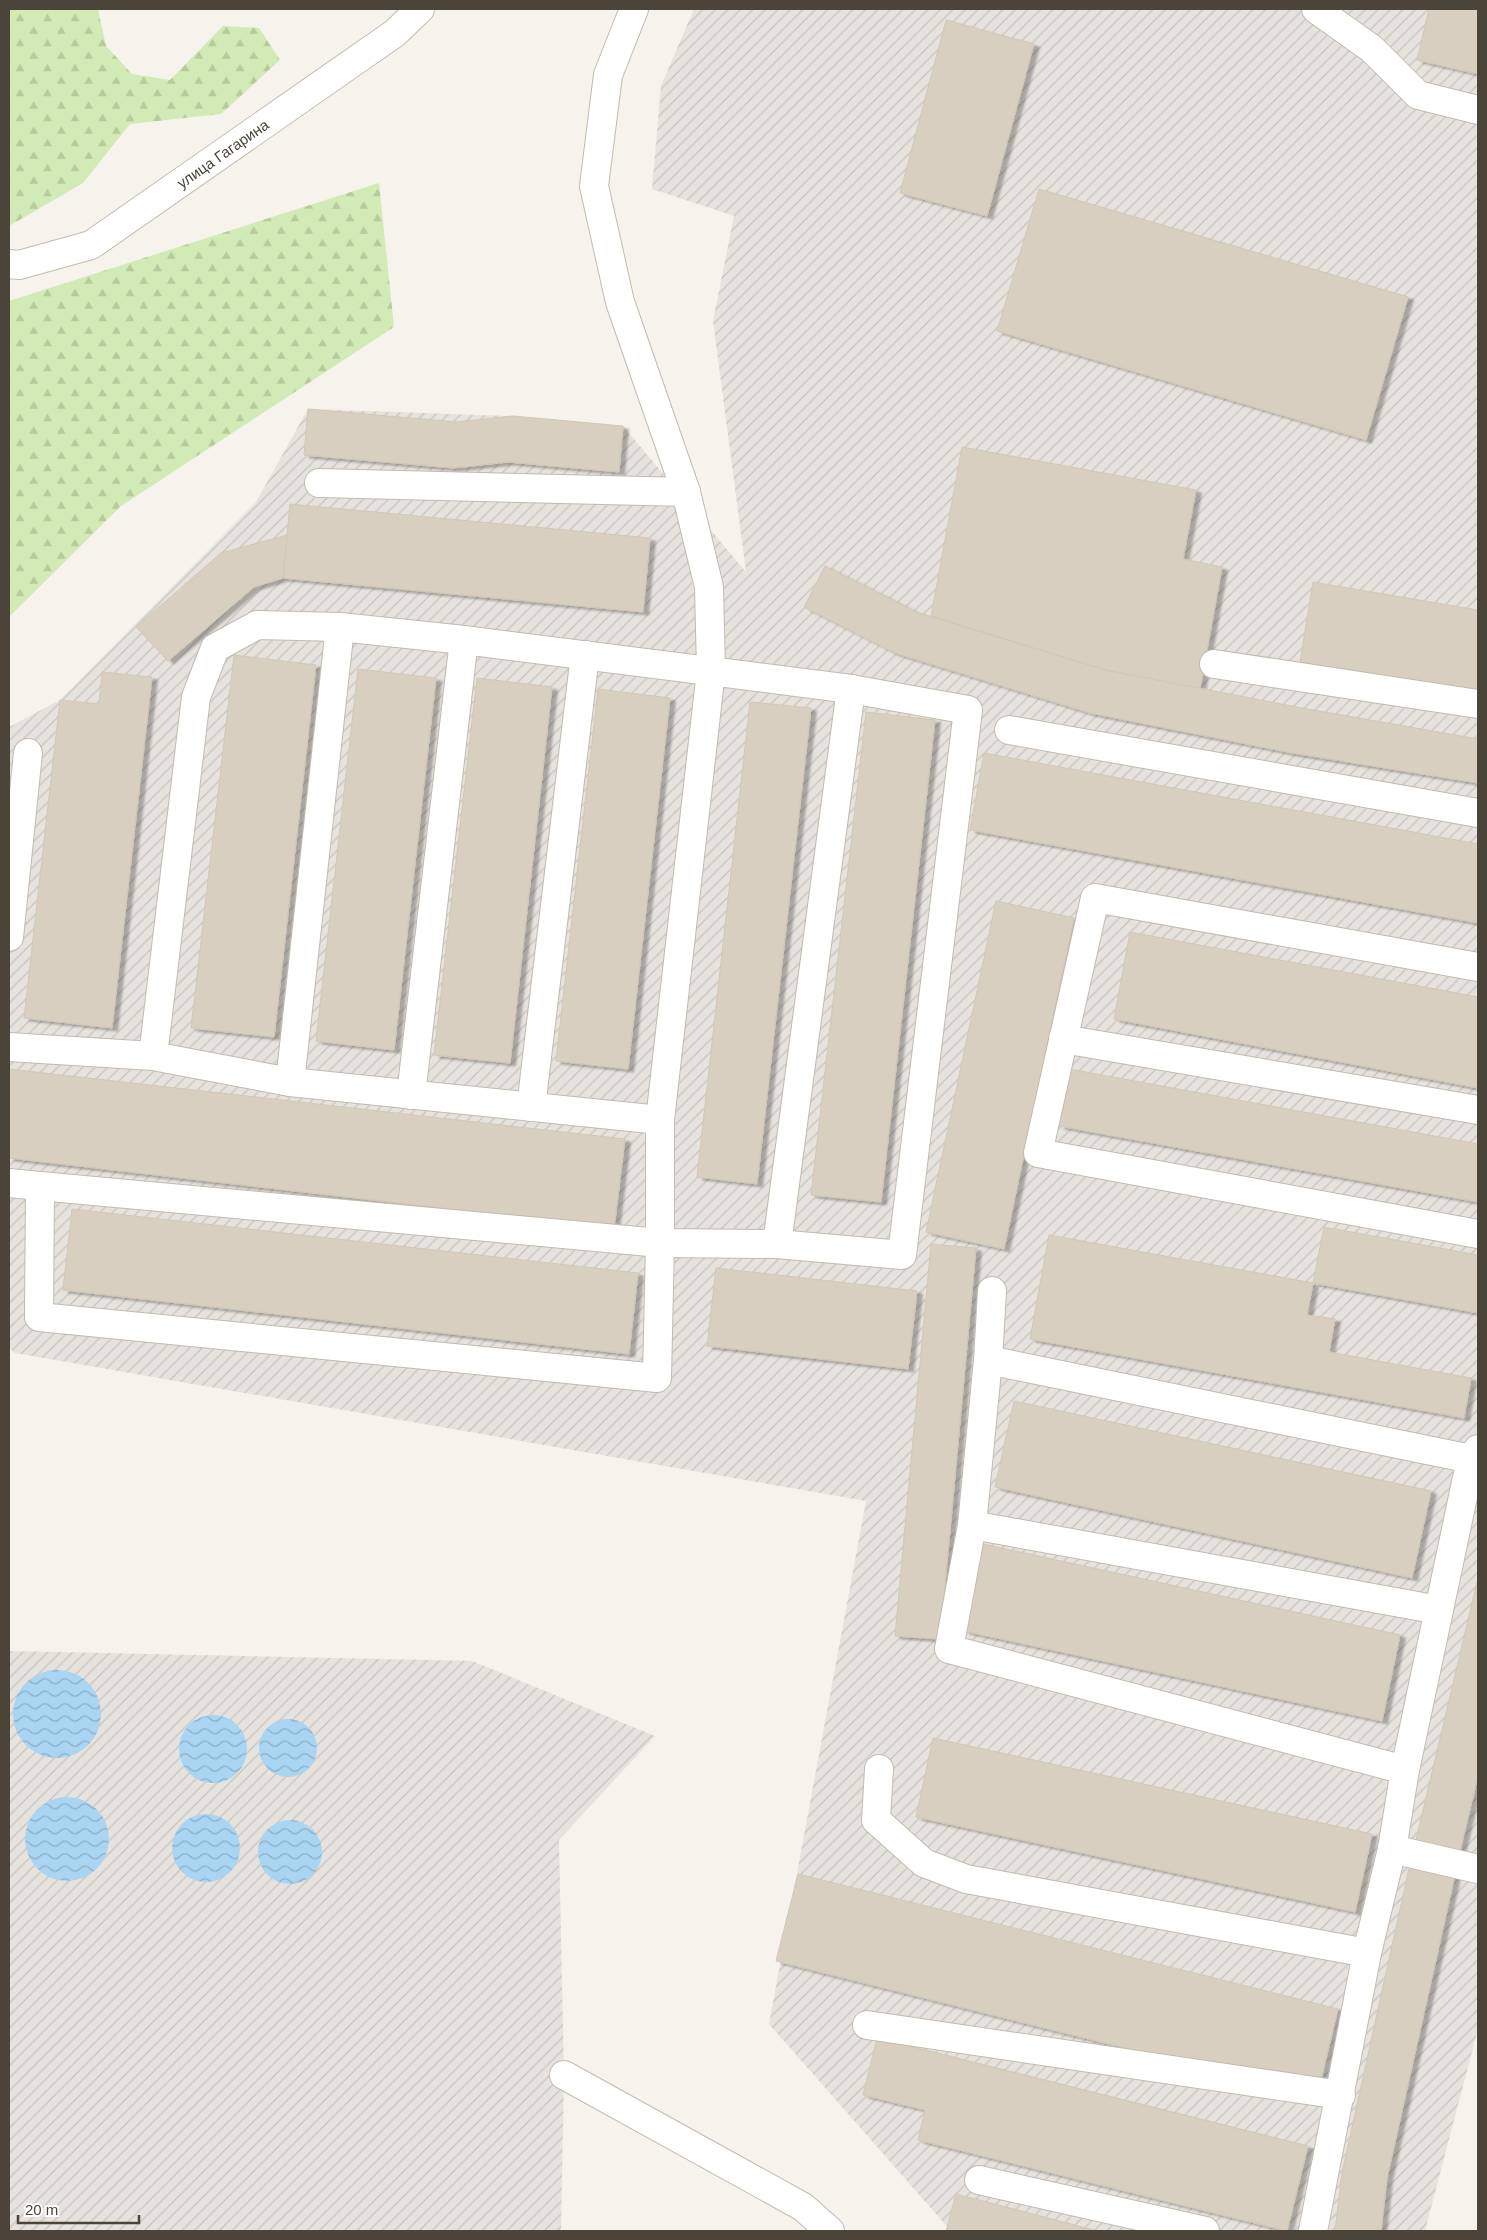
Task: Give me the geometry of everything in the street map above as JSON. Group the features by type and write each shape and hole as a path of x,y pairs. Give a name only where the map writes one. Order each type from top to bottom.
{"street":[{"name":"улица Гагарина","path":"14,265 92,245 395,33 420,9"},
{"path":"40,1186 39,1317 657,1378 660,1120 711,671 709,587 686,492 620,302 594,186 608,75 634,9"},
{"path":"1316,9 1372,49 1418,95 1478,110"},
{"path":"319,483 686,492"},
{"path":"9,1183 660,1243 777,1244 902,1254 968,710 851,689 464,640 340,627 257,625 215,648 196,697 152,1056"},
{"path":"290,1082 340,627"},
{"path":"412,1095 464,640"},
{"path":"531,1107 585,655"},
{"path":"1214,664 1478,704"},
{"path":"777,1244 851,689"},
{"path":"1009,730 1478,813"},
{"path":"9,937 28,753"},
{"path":"1478,967 1095,898 1038,1153 1478,1234"},
{"path":"1063,1039 1478,1110"},
{"path":"9,1047 152,1056 290,1082 660,1120"},
{"path":"992,1292 988,1360 972,1525 949,1648 1405,1770"},
{"path":"988,1360 1475,1454 1405,1770 1392,1849 1368,1953 1314,2231"},
{"path":"972,1525 1439,1610"},
{"path":"879,1770 876,1820 924,1863 966,1879 1368,1953"},
{"path":"1392,1849 1478,1869"},
{"path":"868,2025 1341,2095"},
{"path":"564,2075 803,2207 830,2231"},
{"path":"979,2180 1205,2231"}],"shaded area":[{"path":"694,9 1478,9 1478,2029 1425,2231 951,2231 769,2024 866,1501 15,1353 9,1348 9,727 60,700 256,502 308,409 513,416 623,426 746,572 713,321 734,216 652,189 661,86"},
{"path":"9,1651 472,1661 655,1736 559,1840 564,2075 561,2231 9,2231"}],"green space":[{"path":"9,9 98,9 106,46 132,74 170,80 223,26 259,28 280,60 221,114 130,124 83,183 9,226"},
{"path":"379,183 394,327 121,506 9,617 9,301"}],"water":[{"path":"57,1670 74,1674 88,1683 97,1697 101,1714 97,1731 88,1745 74,1754 57,1758 40,1754 26,1745 17,1731 13,1714 17,1697 26,1683 40,1674"},
{"path":"213,1715 226,1718 237,1725 244,1736 247,1749 244,1762 237,1773 226,1780 213,1783 200,1780 189,1773 182,1762 179,1749 182,1736 189,1725 200,1718"},
{"path":"282,1719 294,1719 309,1727 317,1742 317,1754 309,1769 294,1777 282,1777 267,1769 259,1754 259,1742 267,1727"},
{"path":"67,1797 83,1800 97,1809 106,1823 109,1839 106,1855 97,1869 83,1878 67,1881 51,1878 37,1869 28,1855 25,1839 28,1823 37,1809 51,1800"},
{"path":"213,1814 225,1820 234,1829 240,1841 238,1861 230,1872 213,1882 199,1882 182,1872 174,1861 172,1841 182,1824 193,1816"},
{"path":"290,1820 302,1822 313,1829 320,1840 322,1852 320,1864 313,1875 302,1882 290,1884 278,1882 267,1875 260,1864 258,1852 260,1840 267,1829 278,1822"}],"building":[{"path":"1429,9 1478,9 1478,74 1417,60"},
{"path":"946,20 1034,44 987,216 900,193"},
{"path":"1039,189 1408,297 1366,440 997,331"},
{"path":"308,409 457,422 513,416 623,426 619,472 508,462 454,468 304,455"},
{"path":"962,447 1196,490 1183,559 1222,567 1200,689 1105,670 931,616"},
{"path":"290,504 650,538 643,612 283,578"},
{"path":"287,535 283,578 254,587 168,661 136,627 221,553"},
{"path":"825,566 916,612 1105,670 1302,708 1478,739 1478,783 1292,753 1090,713 895,653 804,607"},
{"path":"1313,582 1478,610 1478,692 1300,662"},
{"path":"234,655 316,665 274,1037 191,1028"},
{"path":"358,669 436,678 394,1050 316,1041"},
{"path":"102,672 152,677 112,1028 24,1018 60,700 99,704"},
{"path":"477,678 552,687 510,1063 434,1055"},
{"path":"598,689 670,698 628,1069 556,1061"},
{"path":"750,702 811,708 757,1184 697,1177"},
{"path":"866,712 935,720 881,1202 811,1195"},
{"path":"984,753 1478,844 1478,923 970,830"},
{"path":"996,901 1074,918 1004,1249 926,1232"},
{"path":"1130,932 1478,997 1478,1088 1114,1019"},
{"path":"9,1069 625,1139 614,1228 9,1158"},
{"path":"1069,1069 1478,1144 1478,1202 1059,1126"},
{"path":"72,1209 638,1273 629,1354 63,1290"},
{"path":"1324,1227 1478,1255 1478,1313 1313,1283"},
{"path":"1049,1235 1313,1283 1307,1315 1335,1319 1329,1352 1471,1378 1464,1418 1030,1339"},
{"path":"931,1244 976,1248 940,1639 895,1636"},
{"path":"716,1268 917,1291 908,1369 707,1346"},
{"path":"1014,1401 1431,1491 1412,1578 995,1487"},
{"path":"983,1544 1400,1635 1382,1721 964,1631"},
{"path":"1478,1578 1478,1776 1460,1851 1416,1840"},
{"path":"933,1738 1372,1834 1355,1912 916,1817"},
{"path":"1410,1864 1455,1875 1387,2178 1381,2231 1335,2231 1342,2173"},
{"path":"798,1874 1338,2009 1317,2096 776,1961"},
{"path":"877,2038 1308,2146 1287,2231 918,2140 925,2110 863,2095"},
{"path":"956,2194 1097,2231 946,2231"}]}
